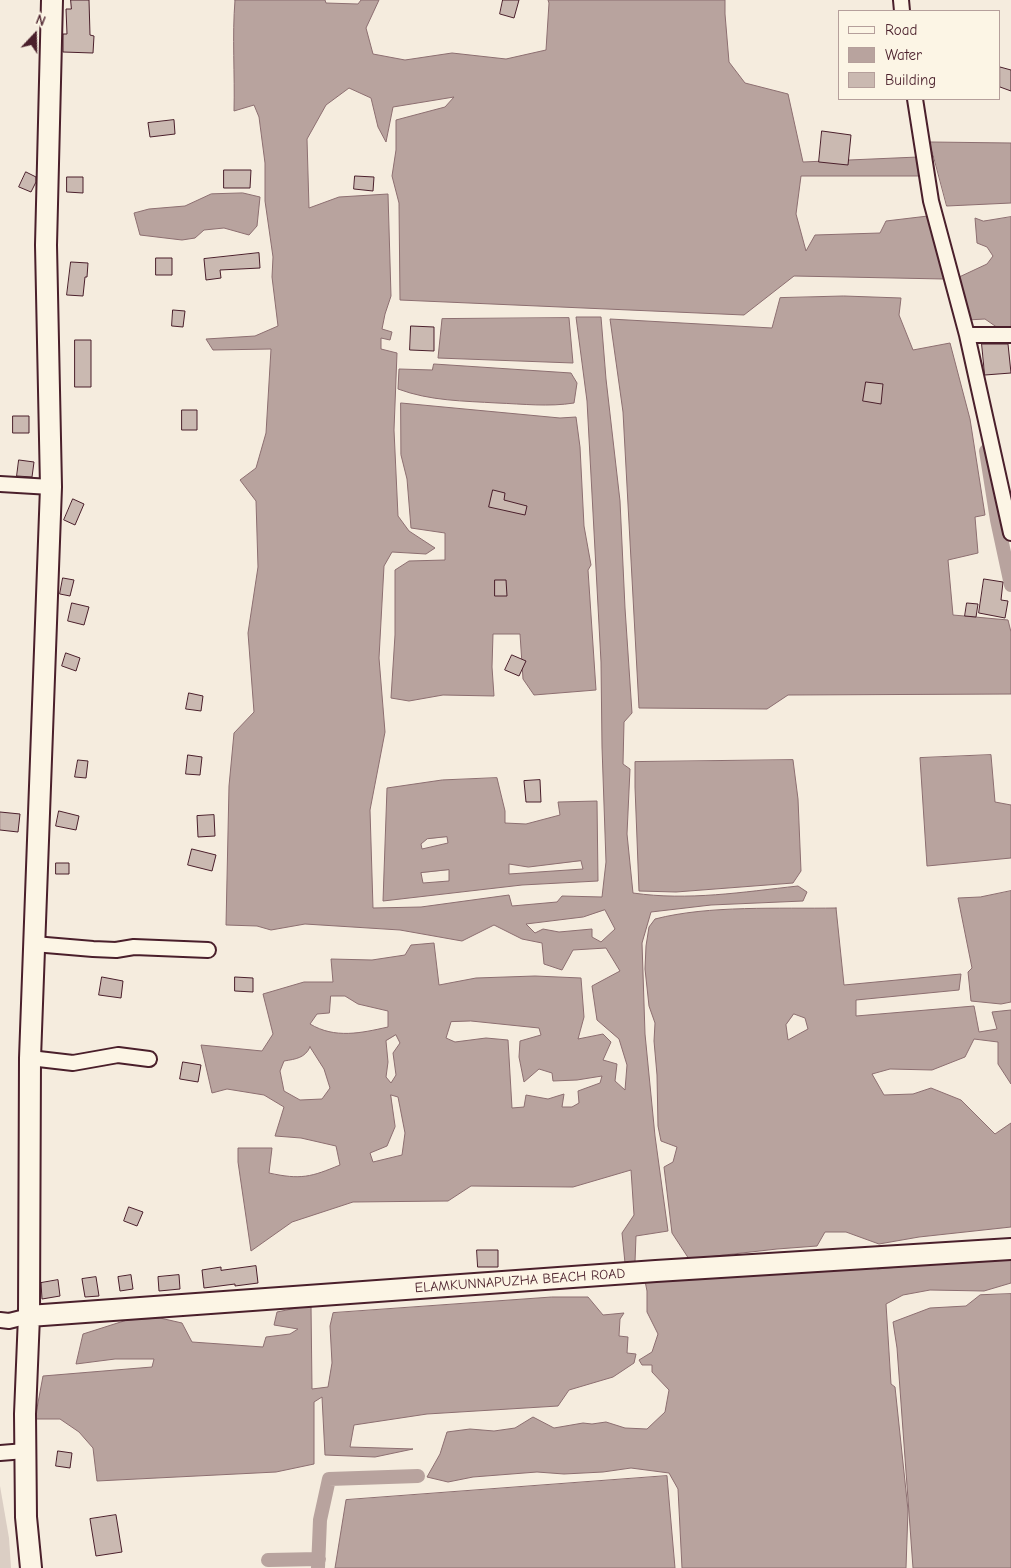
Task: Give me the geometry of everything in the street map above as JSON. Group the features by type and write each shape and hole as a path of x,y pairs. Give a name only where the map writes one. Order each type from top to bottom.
{"main road":[{"path":"31,1568 26,1517 25,1414 29,1316 30,1058 51,487 46,245 52,0"},
{"name":"ELAMKUNNAPUZHA BEACH ROAD","path":"29,1316 646,1272 1011,1249"}],"street":[{"path":"915,100 931,201 966,335 1011,533"},
{"path":"966,335 1011,335"},
{"path":"0,484 51,487"},
{"path":"34,944 93,949 141,947 208,950"},
{"path":"30,1058 73,1063 118,1055 149,1059"},
{"path":"0,1320 9,1321 29,1316"},
{"path":"0,1453 25,1451"}],"shaded area":[{"path":"0,1486 9,1538 11,1568 0,1568"}],"water":[{"path":"235,0 325,0 326,3 358,4 361,0 379,0 366,28 373,54 405,60 452,53 506,59 546,50 548,0 725,0 729,62 745,83 788,94 803,162 918,157 919,176 801,176 796,214 806,251 815,235 880,233 886,221 928,216 944,279 794,276 744,315 400,300 399,203 392,176 396,150 396,120 445,107 454,97 393,107 386,142 378,127 371,98 349,88 326,105 307,139 309,208 339,197 388,194 391,296 382,329 392,332 390,340 381,338 381,349 397,353 394,430 398,516 409,531 435,548 426,554 392,552 384,566 379,658 385,732 370,810 373,908 421,907 509,895 512,906 557,902 562,896 602,897 606,862 601,662 587,401 576,317 601,317 620,501 632,713 624,722 623,764 630,769 627,834 633,893 695,896 798,886 807,892 803,901 711,905 651,912 642,943 645,1034 655,1136 668,1231 636,1236 635,1262 625,1263 622,1233 634,1215 631,1170 573,1187 471,1186 448,1201 353,1202 292,1222 251,1251 238,1162 238,1148 272,1148 269,1173 298,1177 313,1175 340,1165 336,1146 301,1138 275,1136 284,1107 264,1095 227,1089 212,1093 201,1045 262,1051 273,1034 263,994 304,982 333,982 331,959 372,960 405,955 411,945 434,943 439,985 476,978 535,976 581,978 584,1017 578,1039 603,1034 611,1042 603,1060 617,1064 615,1081 625,1090 627,1065 619,1039 597,1020 592,986 620,971 606,948 573,950 562,970 544,964 542,943 522,939 494,925 462,941 400,930 305,924 271,930 257,926 226,925 229,786 234,733 254,712 248,633 258,567 256,501 240,480 256,468 266,433 271,349 213,350 206,339 255,336 278,326 272,277 273,257 265,201 265,163 259,117 254,105 234,111","holes":["605,910 615,929 601,942 592,937 592,929 559,932 543,929 535,933 526,924 583,917","331,996 345,996 358,1004 388,1011 388,1027 358,1033 329,1032 310,1024 317,1014 329,1013","471,1021 539,1028 541,1035 520,1041 519,1057 524,1082 539,1069 552,1073 553,1081 602,1076 600,1083 578,1091 579,1103 572,1107 562,1107 564,1094 548,1099 526,1095 524,1107 512,1108 508,1040 486,1038 455,1042 446,1038 451,1022","396,1035 400,1043 393,1053 396,1075 391,1083 386,1077 388,1062 386,1041","310,1047 324,1069 330,1088 322,1099 300,1100 284,1091 280,1071 284,1061 303,1056","391,1095 398,1097 405,1133 402,1155 373,1162 370,1153 387,1146 395,1127"]},
{"path":"930,142 1011,143 1011,203 947,206"},
{"path":"243,193 260,197 257,226 249,235 224,228 204,230 195,238 182,240 140,235 134,213 149,209 185,206 211,194"},
{"path":"1011,217 1011,328 998,328 985,319 967,320 957,278 987,264 993,256 987,247 977,243 975,218 983,221"},
{"path":"844,296 901,298 899,315 913,350 950,343 970,419 985,515 975,517 978,553 948,560 953,615 1008,620 1011,632 1011,694 788,695 767,709 639,708 623,412 610,319 772,328 780,298"},
{"path":"569,318 573,363 438,358 442,319"},
{"path":"434,364 571,373 577,383 574,403 536,405 460,401 422,396 398,389 399,369 432,370"},
{"path":"401,403 560,418 576,417 580,447 584,526 591,565 588,570 596,690 534,695 523,679 520,634 493,634 492,667 494,696 443,695 409,701 391,698 395,635 395,570 409,561 445,560 445,533 411,528 407,479 401,455"},
{"path":"991,755 995,802 1011,805 1011,858 927,866 920,758"},
{"path":"793,760 798,799 801,871 793,883 676,892 639,891 635,762"},
{"path":"497,778 505,811 505,823 526,824 560,815 558,802 597,801 598,881 522,885 383,901 387,788 442,780","holes":["447,837 448,843 422,849 421,844 427,839","581,861 583,869 509,874 509,864 528,867","449,870 449,881 423,883 421,873"]},
{"path":"1011,891 1011,1002 1001,1004 971,1001 968,972 972,968 958,898 980,897"},
{"path":"836,908 844,985 961,974 959,990 856,1000 856,1016 974,1006 979,1032 997,1029 992,1012 1011,1010 1011,1084 998,1064 998,1042 974,1039 965,1057 932,1070 890,1069 872,1074 884,1095 913,1094 931,1088 961,1100 995,1134 1011,1123 1011,1227 919,1237 879,1244 846,1232 825,1232 817,1246 689,1259 672,1233 664,1167 673,1162 677,1147 661,1141 658,1126 654,1041 655,1023 649,1006 645,969 649,927 655,919 698,912 744,909","holes":["794,1014 805,1018 808,1029 788,1040 786,1025"]},
{"path":"964,1260 1011,1260 1011,1283 984,1291 930,1290 903,1295 886,1304 891,1384 895,1387 908,1510 906,1568 682,1568 678,1489 669,1473 631,1468 564,1474 537,1472 473,1477 448,1482 427,1477 440,1454 447,1432 470,1429 494,1431 515,1428 533,1417 554,1428 583,1423 606,1422 625,1428 647,1429 665,1412 669,1390 652,1372 652,1365 642,1365 639,1360 652,1352 658,1334 647,1312 645,1281 687,1279 690,1273 875,1265 877,1269"},
{"path":"1011,1294 1011,1568 913,1568 897,1348 893,1322 930,1308 966,1306 980,1295"},
{"path":"552,1297 588,1297 603,1315 624,1313 620,1319 619,1336 628,1337 627,1353 636,1354 634,1363 613,1377 569,1390 558,1406 427,1414 354,1425 350,1447 413,1449 375,1457 325,1455 322,1397 314,1402 314,1464 276,1472 97,1481 93,1448 79,1432 60,1419 35,1419 43,1376 152,1367 154,1359 115,1359 76,1364 83,1334 127,1320 160,1318 182,1323 192,1342 263,1347 266,1337 290,1334 298,1329 274,1325 277,1312 311,1305 312,1389 328,1387 332,1363 330,1326 333,1313"},
{"path":"667,1476 675,1568 335,1568 346,1500"}],"building":[{"path":"71,0 89,0 90,35 94,36 93,53 63,52 63,34 67,34 66,9 71,9"},
{"path":"503,0 519,0 514,18 500,14"},
{"path":"1001,67 1011,70 1011,91 1001,87"},
{"path":"174,120 175,134 150,137 148,123"},
{"path":"822,131 851,135 848,165 819,162"},
{"path":"224,170 251,170 250,188 224,188"},
{"path":"26,172 36,177 36,182 31,192 19,187"},
{"path":"355,176 374,177 373,191 354,189"},
{"path":"67,177 83,177 83,193 67,192"},
{"path":"259,253 260,268 220,270 221,278 206,280 204,259"},
{"path":"156,258 172,258 172,275 156,275"},
{"path":"71,262 88,263 83,296 67,295"},
{"path":"173,310 185,311 183,327 172,326"},
{"path":"411,326 434,327 434,351 410,350"},
{"path":"75,340 91,340 91,387 75,387"},
{"path":"982,344 1008,344 1011,373 985,375"},
{"path":"866,382 883,384 881,404 863,401"},
{"path":"182,410 197,410 197,430 182,430"},
{"path":"13,416 29,416 29,433 13,433"},
{"path":"19,460 34,462 32,477 17,476"},
{"path":"493,490 505,493 504,500 527,506 525,515 489,507"},
{"path":"73,499 84,504 75,525 64,520"},
{"path":"63,578 74,580 70,596 60,594"},
{"path":"984,579 1003,582 1001,600 1008,601 1005,618 979,613"},
{"path":"495,580 506,580 507,596 495,596"},
{"path":"72,603 89,607 84,625 68,621"},
{"path":"967,603 978,604 976,617 965,616"},
{"path":"66,653 80,658 76,671 62,666"},
{"path":"512,655 526,661 519,676 505,670"},
{"path":"189,693 203,696 201,711 186,709"},
{"path":"188,755 202,757 200,775 186,774"},
{"path":"78,760 88,761 86,778 75,777"},
{"path":"540,780 541,802 526,802 524,781"},
{"path":"59,811 79,816 76,830 56,826"},
{"path":"0,812 20,814 18,832 0,830"},
{"path":"214,815 215,836 198,837 197,816"},
{"path":"192,849 216,855 212,871 188,865"},
{"path":"56,863 69,863 69,874 56,874"},
{"path":"102,977 123,981 121,998 99,995"},
{"path":"235,977 253,978 253,992 235,991"},
{"path":"183,1062 201,1065 198,1082 180,1079"},
{"path":"129,1207 143,1212 137,1226 124,1221"},
{"path":"477,1250 498,1250 498,1267 478,1267"},
{"path":"256,1266 258,1283 204,1288 202,1270 221,1267 221,1270"},
{"path":"131,1275 133,1289 120,1291 118,1277"},
{"path":"179,1275 180,1289 159,1291 158,1277"},
{"path":"96,1277 99,1296 85,1297 82,1279"},
{"path":"58,1280 60,1296 42,1299 41,1283"},
{"path":"58,1451 72,1453 70,1468 56,1466"},
{"path":"116,1515 122,1552 96,1556 90,1519"}],"waterway":[{"path":"986,451 997,520 1011,585"},
{"path":"318,1568 320,1520 329,1479 418,1476"},
{"path":"268,1560 319,1559"}]}
